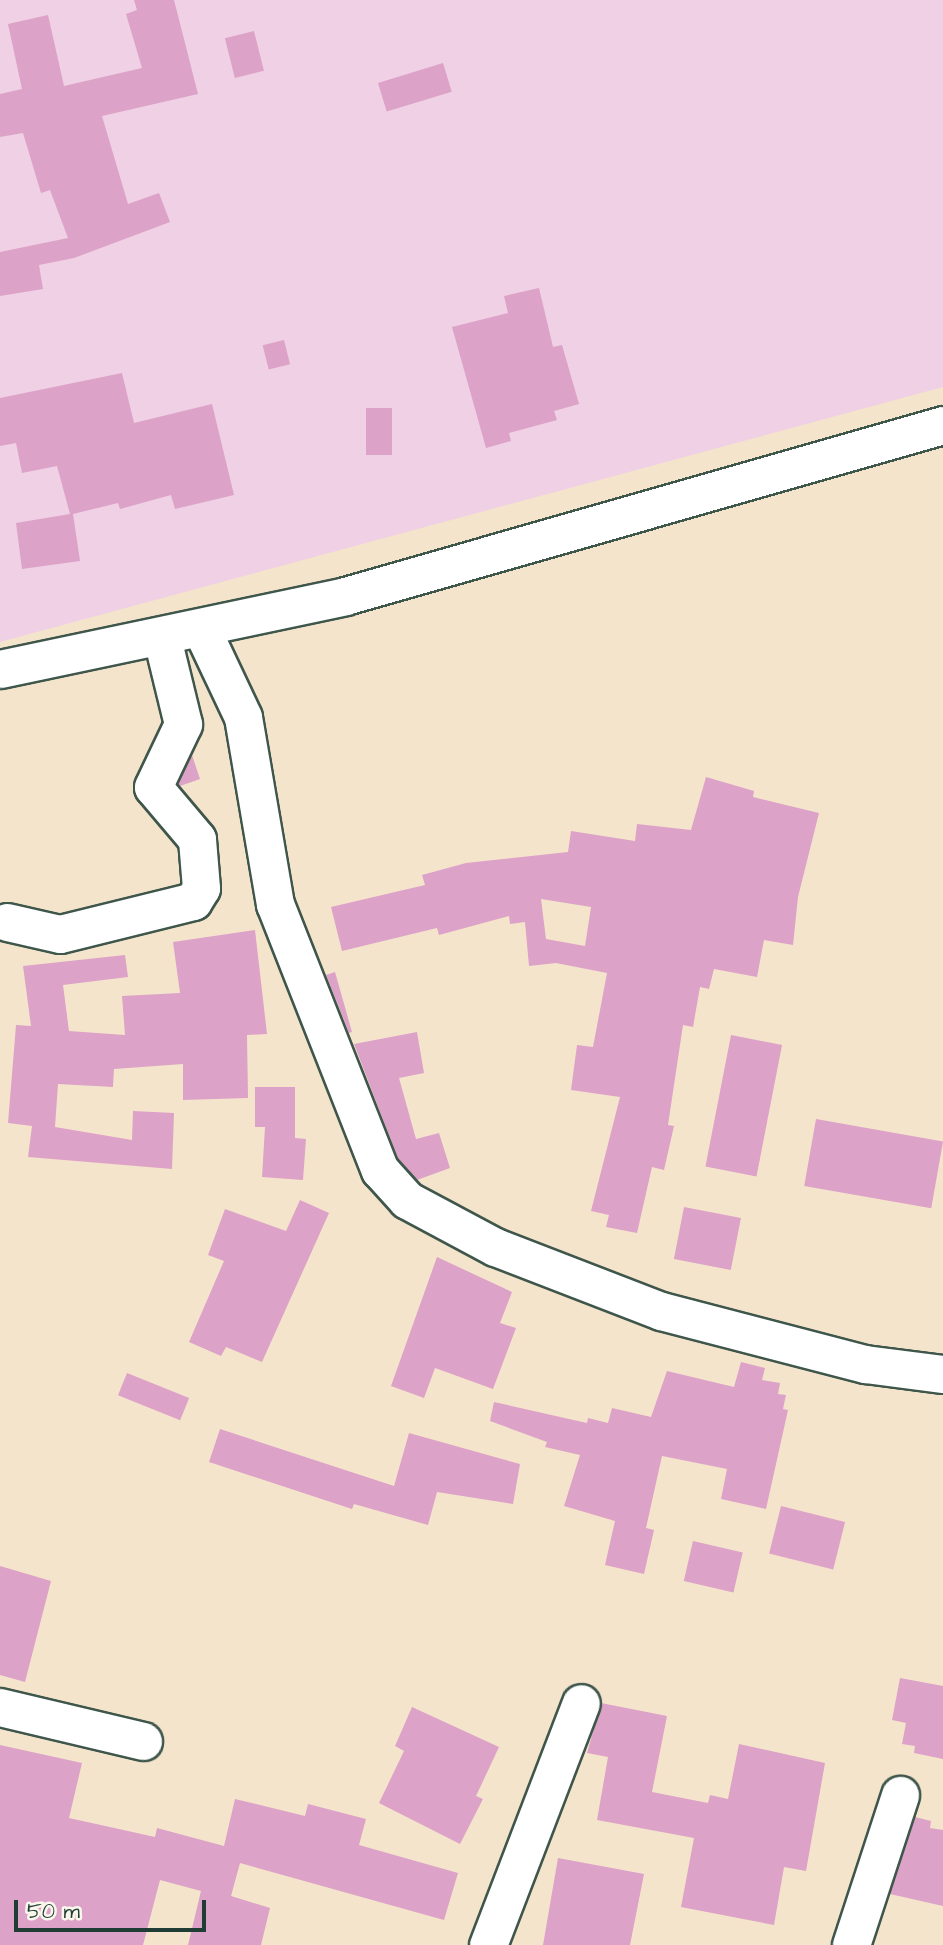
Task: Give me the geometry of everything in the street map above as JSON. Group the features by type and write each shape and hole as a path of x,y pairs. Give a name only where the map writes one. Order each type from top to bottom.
{"street":[{"path":"0,667 162,638 345,596 943,425"},
{"path":"201,628 243,717 275,904 380,1170 407,1200 495,1247 661,1311 865,1364 943,1374"},
{"path":"7,922 60,934 193,901 201,888 197,839 153,788 183,724 162,638"},
{"path":"488,1945 581,1703"},
{"path":"0,1707 143,1741"},
{"path":"851,1945 900,1795"}],"shaded area":[{"path":"0,0 943,0 943,387 0,642"}],"building":[{"path":"134,0 174,0 198,94 102,116 128,204 159,193 170,222 74,258 39,265 43,289 0,296 0,252 68,238 50,190 41,193 23,133 0,137 0,94 22,89 8,24 48,15 64,86 142,68 126,14 137,10"},
{"path":"254,31 264,71 235,78 225,38"},
{"path":"443,63 452,92 387,112 378,83"},
{"path":"539,288 553,347 562,345 579,404 554,411 557,420 509,433 511,441 486,448 452,327 508,313 504,296"},
{"path":"284,340 290,364 269,370 263,345"},
{"path":"122,373 134,423 212,404 234,495 175,509 171,495 120,509 118,503 73,514 80,561 22,569 16,523 70,514 57,466 22,473 16,443 0,446 0,398"},
{"path":"366,408 392,408 392,455 366,455"},
{"path":"192,755 200,779 180,786 178,784"},
{"path":"706,777 754,791 753,797 819,813 798,897 793,945 764,940 757,977 714,969 709,989 700,987 693,1027 683,1025 668,1125 674,1126 664,1170 652,1167 637,1233 606,1227 609,1215 591,1211 620,1097 571,1090 577,1045 593,1047 607,973 556,963 529,966 525,922 510,924 509,916 439,935 437,928 342,951 331,907 425,885 422,875 466,863 568,852 571,831 635,841 637,824 691,830","holes":["541,899 591,907 585,946 546,939"]},
{"path":"255,930 267,1034 247,1035 248,1098 183,1100 183,1064 114,1069 113,1087 58,1084 55,1127 132,1140 133,1111 174,1113 172,1169 28,1157 32,1126 8,1123 16,1025 31,1026 23,966 125,955 128,977 63,985 69,1031 125,1035 122,996 180,993 173,942"},
{"path":"335,972 352,1032 349,1033 326,975"},
{"path":"417,1032 424,1073 399,1078 416,1139 439,1133 450,1168 417,1180 398,1159 354,1044"},
{"path":"731,1035 782,1045 756,1176 705,1167"},
{"path":"255,1087 295,1087 295,1138 306,1139 303,1180 262,1177 265,1127 255,1127"},
{"path":"816,1119 943,1141 931,1208 804,1186"},
{"path":"300,1200 329,1213 262,1362 226,1347 221,1356 189,1342 224,1261 208,1255 225,1209 286,1231"},
{"path":"684,1207 741,1218 731,1270 674,1259"},
{"path":"437,1257 512,1292 500,1323 516,1328 493,1389 435,1368 424,1398 391,1386"},
{"path":"741,1362 765,1368 762,1380 780,1383 778,1394 786,1395 783,1409 788,1410 766,1509 721,1499 727,1469 662,1456 646,1528 654,1530 644,1574 605,1565 615,1521 564,1506 580,1455 545,1447 547,1442 490,1421 494,1402 587,1423 588,1418 608,1423 612,1408 651,1417 667,1371 734,1387"},
{"path":"127,1373 189,1398 180,1420 118,1395"},
{"path":"220,1429 394,1486 409,1433 520,1464 513,1504 437,1492 428,1525 354,1504 352,1509 209,1462"},
{"path":"781,1506 845,1522 833,1570 769,1554"},
{"path":"693,1541 743,1552 733,1592 684,1581"},
{"path":"0,1566 51,1581 25,1682 0,1675"},
{"path":"900,1678 943,1686 943,1759 914,1753 915,1746 902,1744 906,1723 892,1720"},
{"path":"601,1703 667,1716 652,1792 708,1803 710,1795 728,1799 739,1744 825,1763 806,1871 784,1867 774,1925 681,1907 694,1838 597,1820 608,1757 587,1753"},
{"path":"412,1707 499,1747 476,1796 483,1799 460,1844 379,1803 404,1751 395,1746"},
{"path":"0,1745 82,1763 69,1818 155,1837 157,1828 224,1846 235,1799 305,1816 308,1804 366,1819 359,1845 458,1873 444,1920 240,1863 231,1896 270,1908 261,1945 188,1945 201,1891 160,1880 143,1945 0,1945"},
{"path":"915,1817 931,1821 930,1828 943,1830 943,1906 890,1894"},
{"path":"558,1858 644,1874 630,1945 543,1945"}]}
